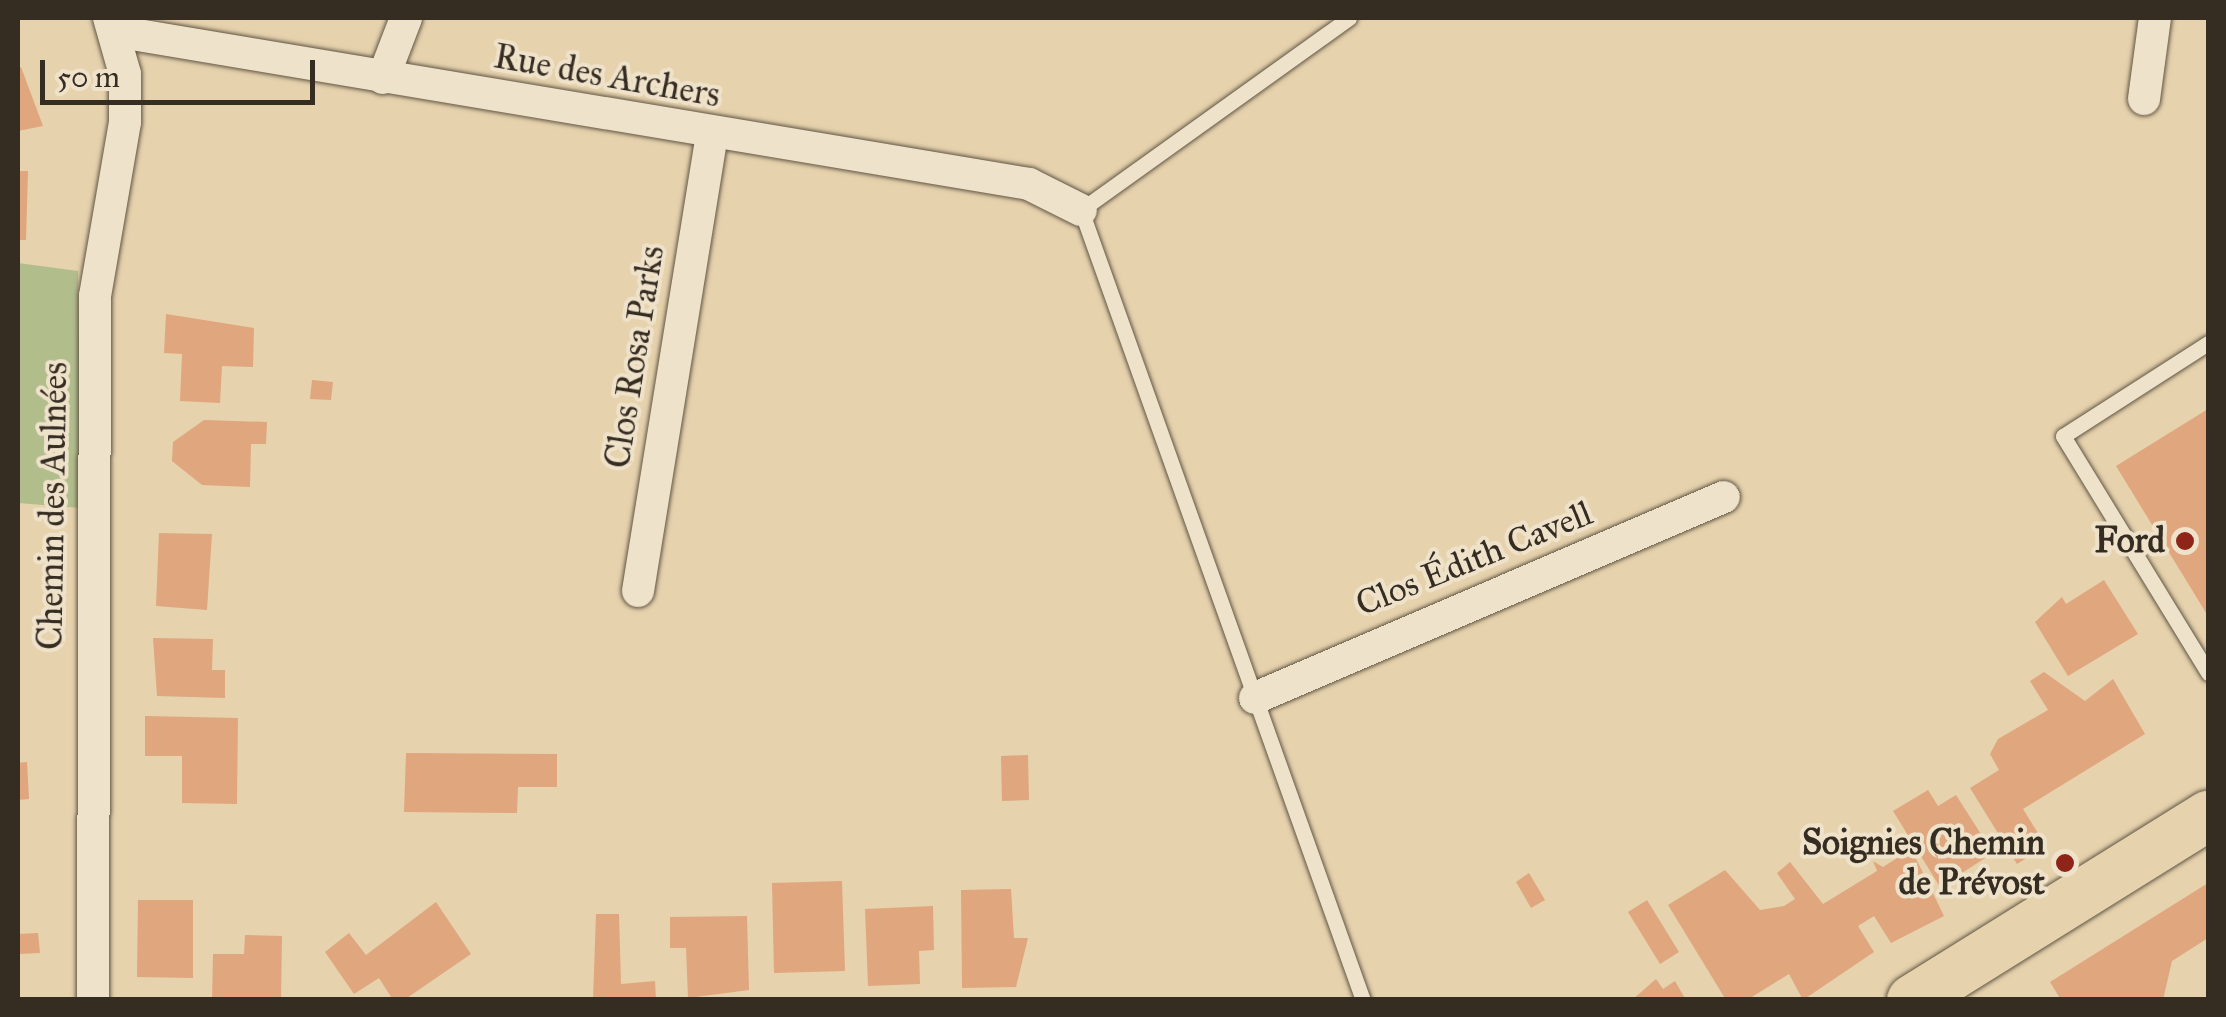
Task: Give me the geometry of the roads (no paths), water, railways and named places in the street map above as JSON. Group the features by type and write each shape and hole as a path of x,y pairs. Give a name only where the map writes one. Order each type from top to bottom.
{"main road":[{"path":"1912,1000 2208,818"}],"street":[{"path":"382,78 406,18"},
{"path":"2144,99 2155,18"},
{"name":"Rue des Archers","path":"111,24 382,78 1029,184 1081,210"},
{"name":"Chemin des Aulnées","path":"93,1000 96,296 125,122 111,24"},
{"name":"Clos Rosa Parks","path":"638,591 712,135"},
{"name":"Clos Édith Cavell","path":"1255,698 1724,497"}],"lane":[{"path":"1349,18 1081,210 1363,1000"},
{"path":"2208,343 2063,436 2208,673"}],"place":[{"name":"Ford","path":"2185,541"},
{"name":"Soignies Chemin de Prévost","path":"2065,863"}]}
